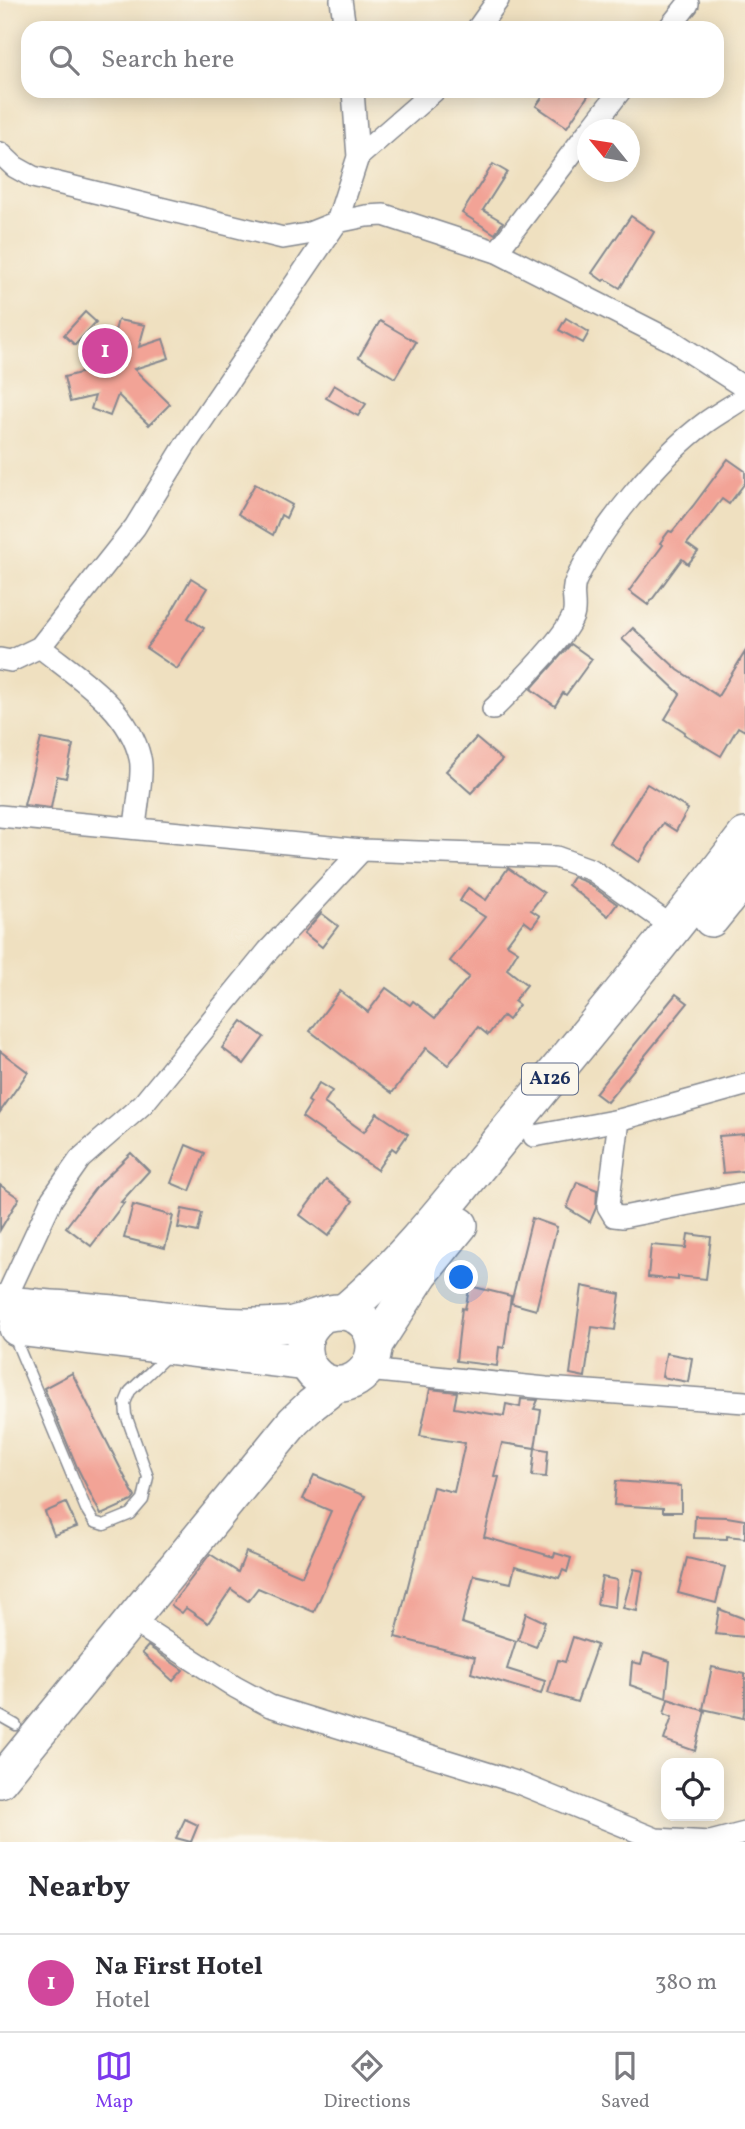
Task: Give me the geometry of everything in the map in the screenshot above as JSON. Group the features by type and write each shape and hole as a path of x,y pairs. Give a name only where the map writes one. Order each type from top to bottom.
{"highway":[{"name":"A126","path":"745,836 674,928 421,1235 384,1275 306,1332 303,1353 340,1366 534,1136 745,877"},
{"path":"332,1314 352,1314 365,1322 370,1329 340,1366 177,1347 3,1315 245,1326 291,1324 332,1314"}],"main road":[{"path":"0,1781 294,1421 311,1405 340,1366"},
{"path":"5,1729 340,1366"}],"street":[{"path":"341,0 344,21"},
{"path":"483,21 498,0"},
{"path":"675,21 688,4"},
{"path":"0,659 11,660 40,647 135,527 194,432 337,222 358,157 354,98"},
{"path":"358,157 426,98"},
{"path":"598,119 615,98"},
{"path":"497,252 577,147"},
{"path":"0,153 15,167 33,177 283,238 307,234 337,222 384,215 497,252 674,342 745,388"},
{"path":"493,709 562,633 574,614 572,596 575,581 616,515 676,447 704,423 745,397"},
{"path":"40,647 101,696 127,727 141,760 135,828"},
{"path":"0,816 362,850 556,857 592,870 674,928"},
{"path":"3,1315 52,1199 80,1159 143,1104 268,951 362,850"},
{"path":"534,1136 619,1120 745,1085"},
{"path":"619,1120 608,1206 614,1216 623,1217 745,1193"},
{"path":"340,1366 546,1388 745,1402"},
{"path":"131,1620 235,1687 270,1706 516,1782 656,1839 710,1842 745,1833"}],"lane":[{"path":"3,1315 86,1509 94,1522 104,1525 131,1514 143,1500 148,1477 126,1415 125,1403 130,1391 177,1347"}],"building":[{"path":"542,98 586,98 567,127 536,106"},
{"path":"493,164 507,172 483,210 503,222 495,234 462,213"},
{"path":"631,216 654,232 620,288 592,273"},
{"path":"85,312 96,322 75,345 64,335"},
{"path":"566,318 589,332 583,343 559,330"},
{"path":"118,320 145,325 139,347 163,339 169,358 134,369 170,404 149,425 118,395 110,416 91,409 95,396 70,402 64,377 105,367"},
{"path":"380,321 416,342 395,378 359,357"},
{"path":"334,385 366,404 358,416 326,398"},
{"path":"728,459 745,471 745,483 729,504 722,499 687,544 698,552 688,564 682,559 648,605 629,591 663,545 660,543 669,531 672,532"},
{"path":"255,484 292,505 286,518 281,515 273,535 238,514"},
{"path":"191,578 207,588 188,618 204,628 177,669 146,648 168,618"},
{"path":"633,628 678,670 718,696 745,652 745,731 738,727 721,756 665,719 680,694 622,639"},
{"path":"571,644 592,659 555,706 531,689"},
{"path":"476,738 502,760 471,793 446,771"},
{"path":"41,739 73,745 66,778 57,776 51,808 24,805"},
{"path":"647,784 688,809 676,831 663,823 639,862 610,843"},
{"path":"508,868 544,893 531,910 540,916 532,927 524,921 507,944 518,951 507,969 527,985 514,1001 519,1005 508,1020 503,1016 488,1035 478,1027 448,1065 426,1048 392,1093 310,1031 340,991 368,1012 386,988 410,1005 413,1001 435,1018 469,977 450,961 485,917 460,901 468,888 486,900"},
{"path":"573,877 586,882 617,904 608,916 568,885"},
{"path":"321,913 338,926 322,947 304,933"},
{"path":"676,994 688,1003 607,1102 595,1093"},
{"path":"242,1021 264,1037 244,1064 222,1048"},
{"path":"0,1051 28,1072 0,1112"},
{"path":"319,1083 332,1091 324,1103 364,1132 377,1113 408,1134 396,1151 392,1148 377,1170 302,1117"},
{"path":"745,1134 745,1171 723,1173 719,1136"},
{"path":"186,1145 205,1153 190,1191 171,1183"},
{"path":"131,1153 149,1171 121,1202 124,1203 91,1246 66,1227 97,1186"},
{"path":"326,1180 353,1201 328,1236 300,1215"},
{"path":"577,1182 597,1190 596,1208 590,1222 567,1208"},
{"path":"0,1185 19,1198 0,1230"},
{"path":"133,1205 173,1216 165,1248 124,1238"},
{"path":"182,1209 202,1213 198,1232 178,1228"},
{"path":"532,1218 557,1227 536,1310 511,1303"},
{"path":"688,1234 711,1237 706,1279 648,1277 651,1245 686,1248"},
{"path":"470,1286 511,1296 504,1348 499,1347 497,1366 456,1361 462,1308 465,1309"},
{"path":"582,1286 620,1294 615,1330 592,1327 585,1377 570,1374"},
{"path":"666,1353 692,1358 688,1382 662,1377"},
{"path":"72,1373 135,1497 132,1501 101,1515 77,1467 44,1388"},
{"path":"430,1389 457,1392 454,1408 504,1416 506,1404 520,1407 521,1399 538,1400 534,1409 541,1410 535,1448 502,1443 494,1476 499,1477 484,1537 554,1557 555,1553 571,1558 567,1572 563,1570 559,1578 515,1566 511,1583 474,1575 462,1623 516,1641 507,1669 545,1681 541,1694 471,1673 475,1657 395,1637 433,1487 454,1492 465,1443 420,1436"},
{"path":"535,1448 548,1450 546,1477 532,1476"},
{"path":"314,1475 365,1496 314,1612 258,1588 248,1601 231,1589 208,1623 186,1608 182,1613 171,1605 210,1554 238,1572 246,1552 302,1576 331,1511 303,1499"},
{"path":"616,1481 681,1486 681,1512 663,1512 663,1508 614,1505"},
{"path":"66,1503 77,1527 54,1535 45,1512"},
{"path":"695,1516 745,1520 745,1538 694,1538"},
{"path":"687,1558 725,1567 716,1603 678,1593"},
{"path":"634,1569 643,1571 637,1611 623,1608"},
{"path":"602,1577 617,1580 615,1607 597,1604"},
{"path":"719,1609 745,1619 745,1637 715,1634"},
{"path":"526,1613 545,1622 536,1647 518,1640"},
{"path":"573,1637 597,1645 577,1702 548,1693 558,1660 565,1662"},
{"path":"148,1646 183,1670 173,1681 142,1653"},
{"path":"644,1653 670,1661 666,1698 630,1685 632,1662 641,1664"},
{"path":"712,1667 745,1674 743,1718 703,1709"},
{"path":"668,1699 705,1711 695,1751 664,1740 672,1717 664,1714"},
{"path":"185,1819 198,1825 191,1842 176,1838"}],"place":[{"name":"Na First Hotel","path":"105,351"}]}
